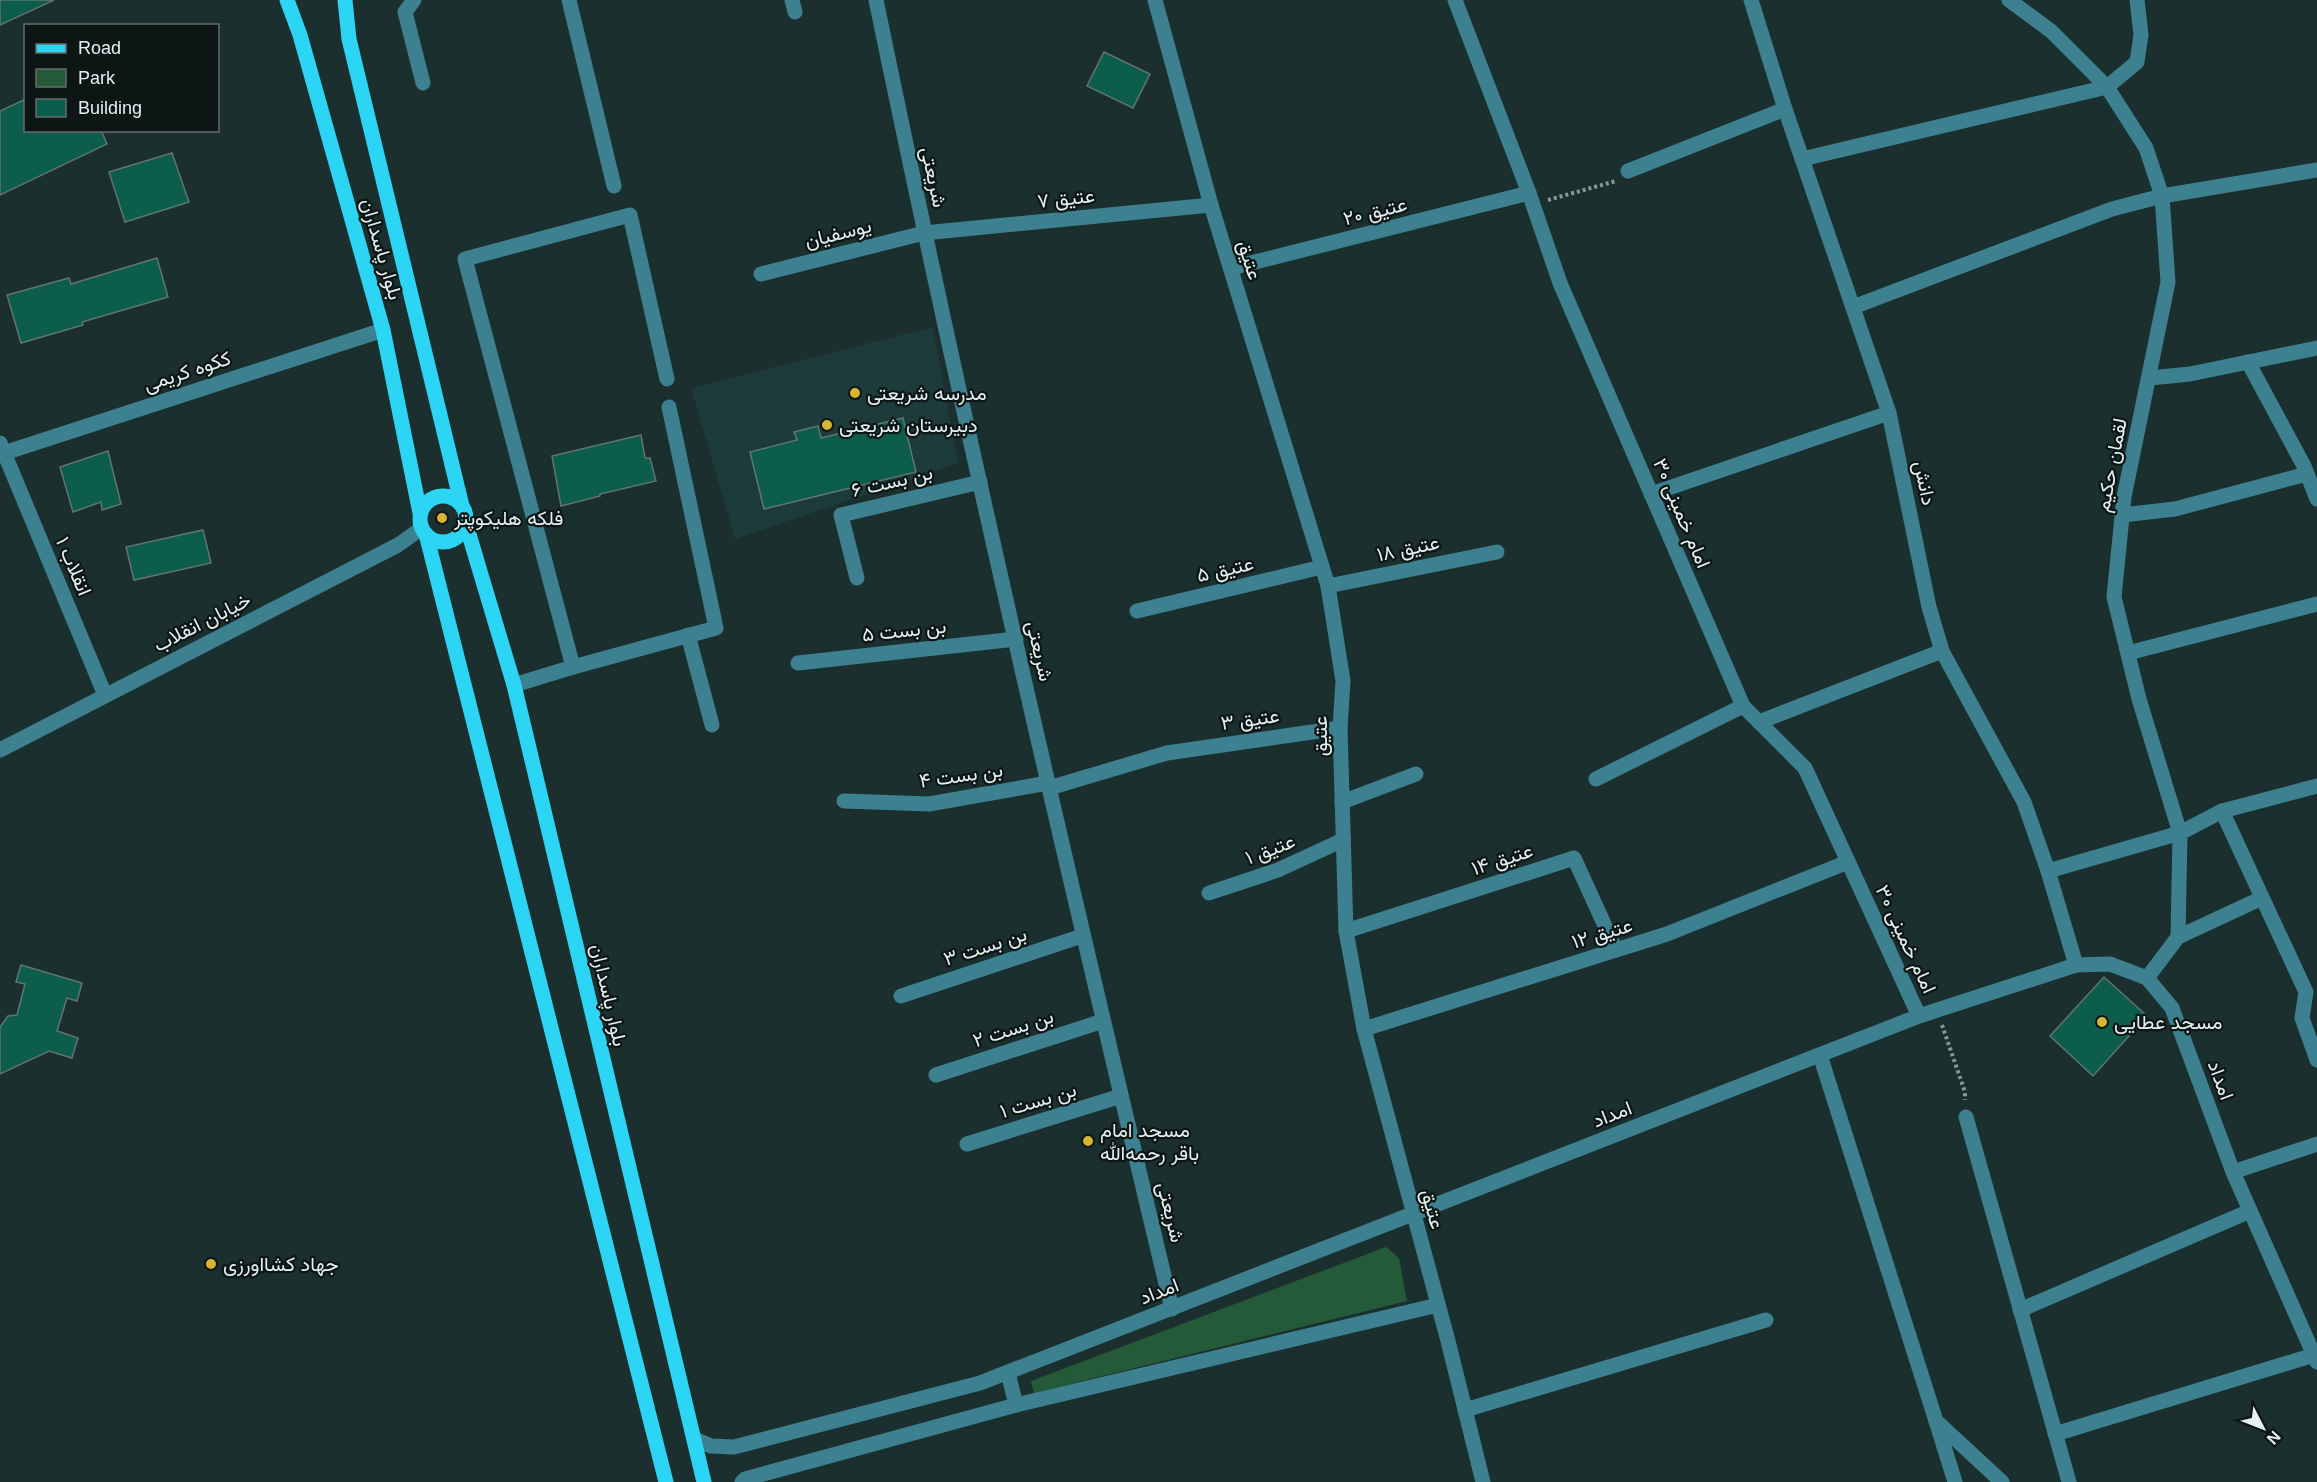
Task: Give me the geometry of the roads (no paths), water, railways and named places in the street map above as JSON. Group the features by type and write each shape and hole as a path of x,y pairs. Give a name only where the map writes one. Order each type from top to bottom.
{"main road":[{"name":"بلوار پاسداران","path":"287,0 300,35 382,330 423,525 666,1482"},
{"name":"بلوار پاسداران","path":"345,0 349,39 464,513 514,685 704,1482"},
{"path":"442,496 457,501 464,513 459,534 446,542 431,539 423,525 428,501 442,496"}],"street":[{"path":"414,0 405,12 423,83"},
{"path":"569,0 614,186"},
{"name":"شریعتی","path":"876,0 924,233 1082,936 1172,1309"},
{"name":"عتیق","path":"1155,0 1211,205 1328,586 1342,681 1340,728 1346,931 1364,1029 1483,1482"},
{"name":"امام خمینی ۳۰","path":"1455,0 1531,199 1560,283 1743,706 1805,768 1919,1016"},
{"name":"دانش","path":"1751,0 1785,109 1889,413 1929,608 1942,651 2024,802 2048,871 2076,965"},
{"name":"لقمان حکیم","path":"2009,0 2051,32 2107,87 2146,148 2162,196 2168,282 2124,497 2114,597 2139,699 2180,833 2178,937"},
{"path":"1802,159 2107,87 2137,62 2141,35 2137,0"},
{"path":"1628,171 1785,109"},
{"path":"1853,307 2112,209 2162,196 2317,170"},
{"name":"عتیق ۲۰","path":"1231,268 1531,199"},
{"name":"عتیق ۷","path":"924,233 1211,205"},
{"path":"573,667 465,259 630,215 667,379"},
{"name":"یوسفیان","path":"761,274 924,233"},
{"name":"ککوه کریمی","path":"2,448 382,330"},
{"path":"2150,378 2190,374 2317,348"},
{"path":"2248,362 2307,474 2317,499"},
{"path":"514,685 716,628 669,407"},
{"path":"1651,494 1889,413"},
{"name":"انقلاب ۱","path":"2,448 105,695"},
{"path":"2122,515 2175,509 2307,474"},
{"name":"بن بست ۶","path":"856,578 841,515 980,482"},
{"name":"خیابان انقلاب","path":"0,750 398,545 423,525"},
{"name":"عتیق ۱۸","path":"1328,586 1497,552"},
{"name":"عتیق ۵","path":"1137,611 1322,567"},
{"path":"2128,653 2317,604"},
{"path":"688,635 712,725"},
{"name":"بن بست ۵","path":"798,663 1016,639"},
{"path":"1759,722 1942,651"},
{"path":"1596,779 1743,706"},
{"name":"عتیق ۳","path":"1048,785 1167,753 1340,728"},
{"path":"1342,802 1416,774"},
{"name":"بن بست ۴","path":"843,801 929,804 1048,785"},
{"path":"2048,871 2180,833 2222,811 2317,786"},
{"path":"2222,811 2306,992 2302,1018 2317,1060"},
{"name":"عتیق ۱","path":"1209,893 1278,870 1343,840"},
{"name":"عتیق ۱۴","path":"1346,931 1574,858 1616,950"},
{"name":"عتیق ۱۲","path":"1364,1029 1667,934 1848,862"},
{"path":"2147,978 2178,937 2262,898"},
{"name":"بن بست ۳","path":"901,996 1082,936"},
{"name":"امداد","path":"693,1439 711,1446 734,1447 980,1383 1919,1016 2076,965 2110,964 2147,978 2172,1008 2233,1172 2312,1337 2315,1359"},
{"name":"بن بست ۲","path":"936,1075 1103,1021"},
{"path":"1820,1055 1955,1482"},
{"name":"بن بست ۱","path":"967,1144 1121,1096"},
{"path":"1966,1117 2069,1482"},
{"path":"2233,1172 2317,1144"},
{"path":"2020,1310 2250,1211"},
{"path":"742,1482 745,1479 1016,1405 1438,1305"},
{"path":"1465,1410 1766,1320"},
{"path":"2055,1434 2315,1359"},
{"path":"1008,1372 1016,1405"},
{"path":"1936,1421 2002,1482"}],"place":[{"name":"مدرسه شریعتی","path":"855,393"},
{"name":"دبیرستان شریعتی","path":"827,425"},
{"name":"فلکه هلیکوپتر","path":"442,518"},
{"name":"مسجد عطایی","path":"2102,1022"},
{"name":"مسجد امام باقر رحمه‌الله","path":"1088,1141"},
{"name":"جهاد کشااورزی","path":"211,1264"}]}
